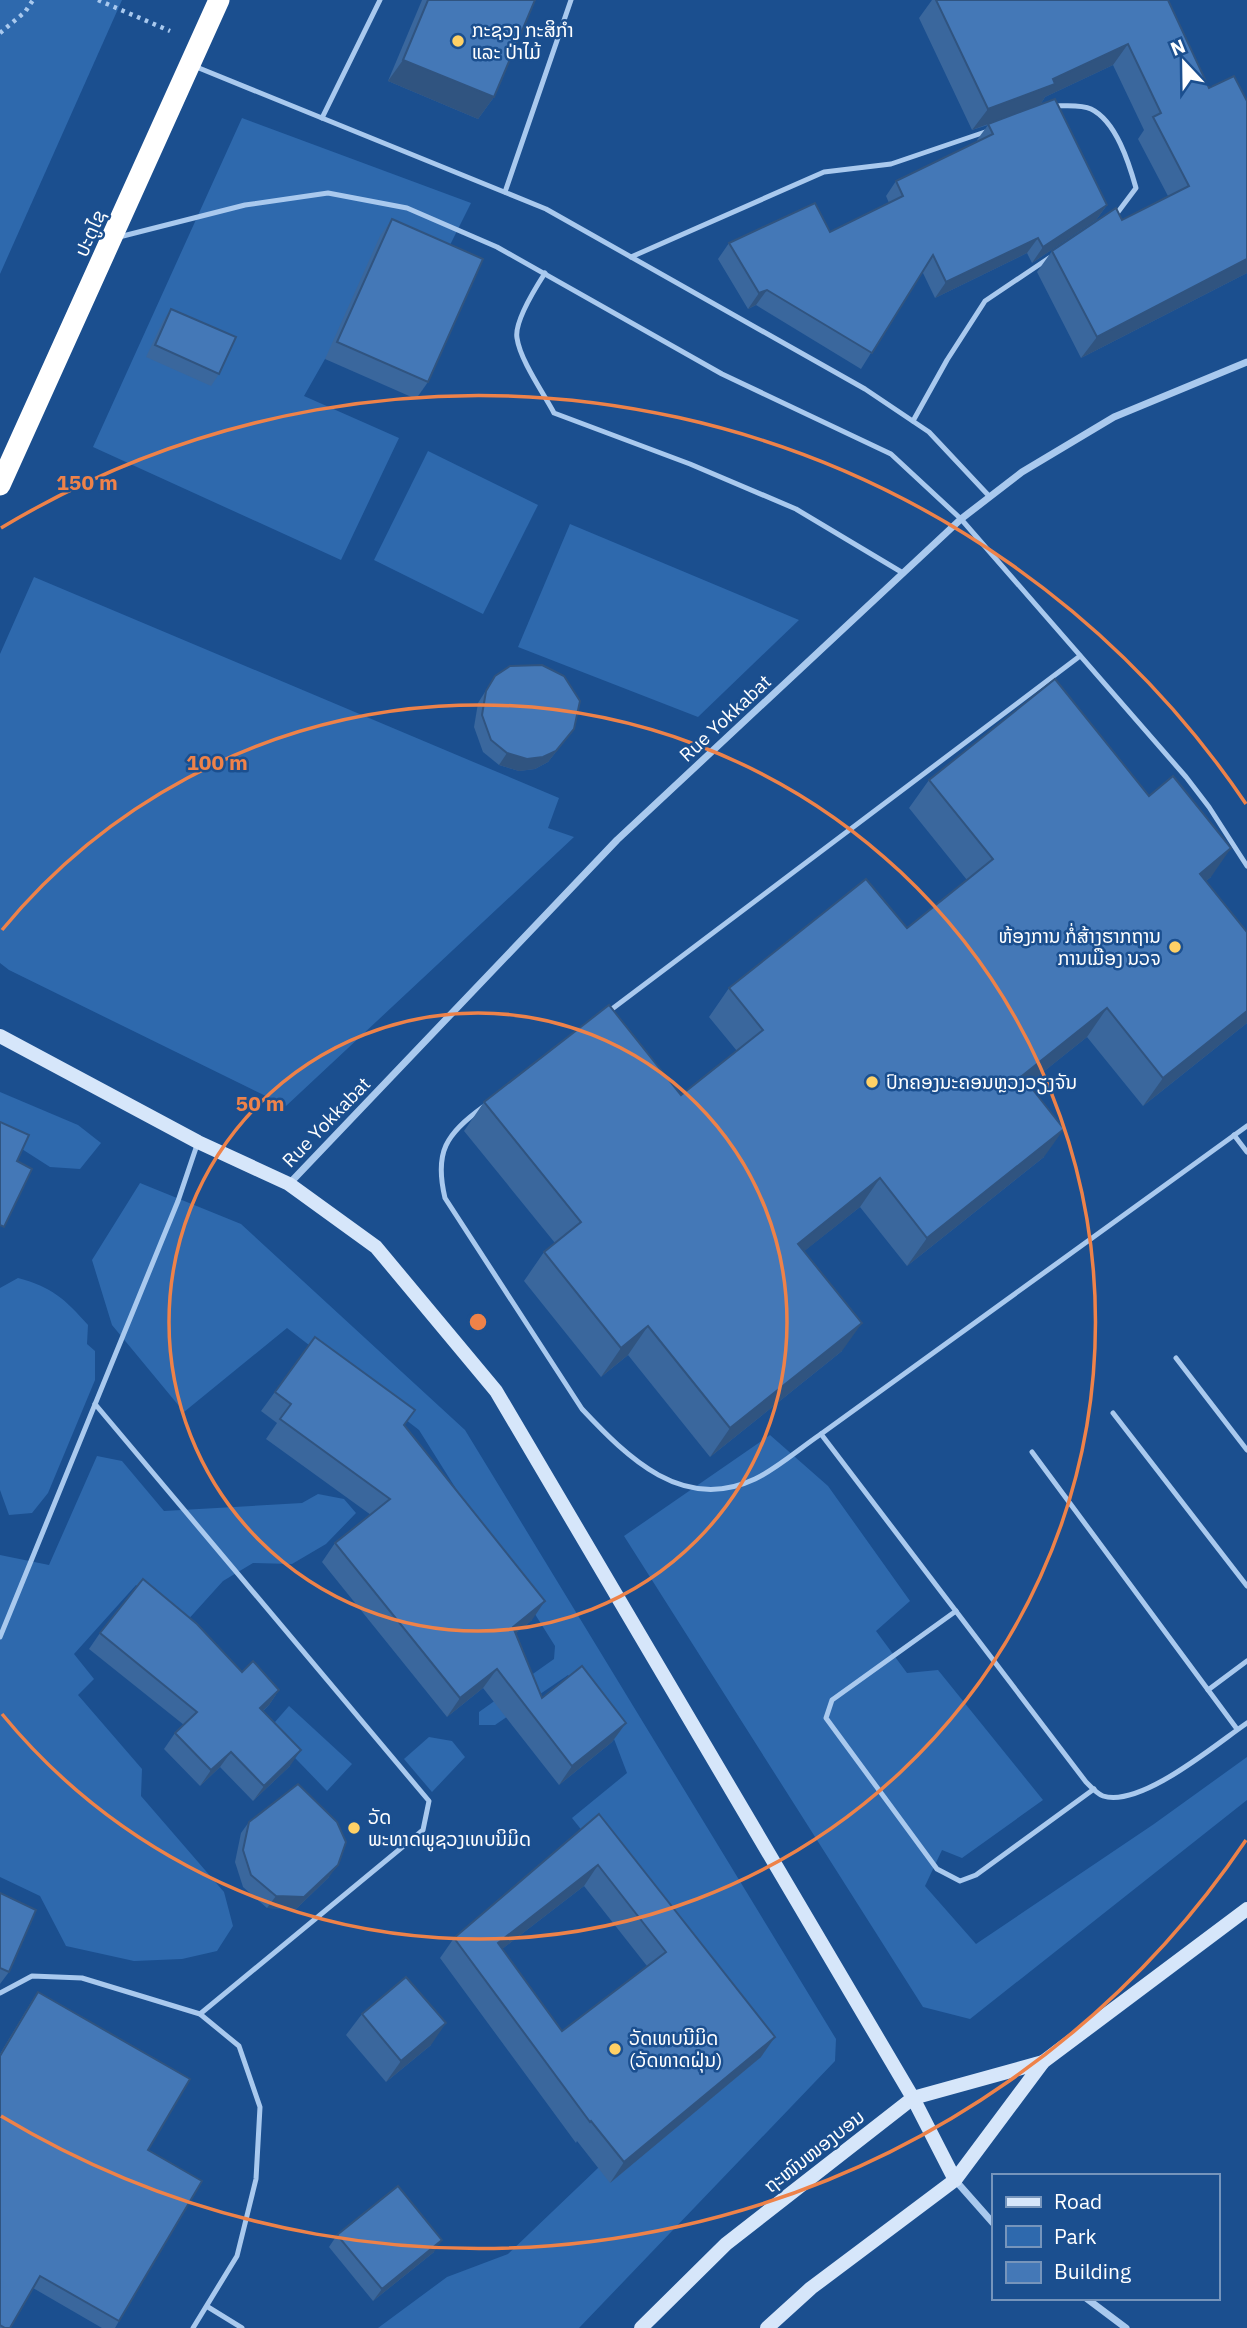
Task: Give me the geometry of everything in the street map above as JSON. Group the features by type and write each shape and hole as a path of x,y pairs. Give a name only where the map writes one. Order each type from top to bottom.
{"highway":[{"name":"ປະຕູໄຊ","path":"0,485 219,0"}],"street":[{"name":"Rue Yokkabat","path":"289,1184 617,840 961,519 1022,472 1114,417 1247,362"},
{"path":"0,1036 198,1142 289,1184 376,1247 496,1391 913,2098 955,2180 992,2222"},
{"name":"ຖະໜົນໜອງບອນ","path":"767,2328 811,2288 955,2180 1043,2062 1247,1909"},
{"name":"ຖະໜົນໜອງບອນ","path":"641,2328 726,2244 913,2098 1043,2062"},
{"path":"1089,2300 1126,2328"}],"lane":[{"path":"322,118 380,0"},
{"path":"505,192 571,0"},
{"path":"191,65 546,209 865,389 929,432 990,497"},
{"path":"1041,111 1053,106 1091,108 1108,123 1127,158 1136,188 1118,212 1107,220"},
{"path":"632,257 824,172 891,164 991,129"},
{"path":"113,238 245,205 328,192 407,208 497,247 722,374 891,454 961,519 1186,777 1247,866"},
{"path":"913,421 947,360 985,301 1051,257"},
{"path":"545,273 528,299 516,337 528,367 554,413 690,464 755,494 796,509 903,573"},
{"path":"597,1021 1080,656"},
{"path":"487,1104 465,1120 450,1138 439,1172 445,1198 582,1409 630,1457 658,1474 688,1489 722,1491 756,1479 821,1434 1247,1126"},
{"path":"1234,1135 1247,1152"},
{"path":"0,1637 178,1201 198,1142"},
{"path":"1176,1358 1247,1450"},
{"path":"95,1404 429,1801 423,1830 200,2014"},
{"path":"1113,1413 1247,1586"},
{"path":"821,1434 1086,1782 1102,1796 1116,1797 1142,1792 1163,1781 1247,1723"},
{"path":"1032,1452 1237,1730"},
{"path":"956,1611 832,1700 826,1718 937,1869 960,1881 976,1875 1094,1789"},
{"path":"1208,1690 1247,1661"},
{"path":"0,1993 32,1976 82,1978 200,2014 239,2046 260,2107 256,2179 237,2256 193,2328"},
{"path":"208,2307 242,2328"}],"path":[{"path":"0,33 25,12 33,0"},
{"path":"99,0 200,44"}],"green space":[{"path":"0,0 122,0 0,274"},
{"path":"242,118 471,203 441,263 325,359 304,396 399,438 341,560 93,447"},
{"path":"428,451 538,505 483,614 374,560"},
{"path":"570,524 799,620 698,717 518,647"},
{"path":"34,577 559,798 548,828 574,837 286,1106 9,970 0,963 0,654"},
{"path":"0,1092 78,1125 101,1143 80,1169 50,1167 0,1135"},
{"path":"140,1183 241,1224 465,1430 836,2039 835,2061 579,2328 378,2328 447,2277 508,2254 598,2168 761,2057 572,1818 627,1773 614,1739 568,1675 495,1725 479,1725 479,1712 554,1659 555,1646 419,1430 287,1328 184,1412 112,1325 92,1260"},
{"path":"18,1278 40,1285 57,1295 88,1325 87,1344 95,1351 95,1380 48,1493 32,1513 9,1515 0,1490 0,1288"},
{"path":"770,1435 828,1486 910,1601 876,1631 907,1673 938,1670 1043,1800 962,1858 942,1850 925,1886 976,1944 1154,1824 1247,1757 1247,1800 970,2019 923,2007 624,1536"},
{"path":"97,1456 122,1461 164,1511 302,1503 318,1494 344,1499 356,1513 326,1544 292,1564 253,1563 223,1581 185,1623 136,1585 74,1654 94,1679 78,1695 142,1769 141,1796 224,1892 233,1926 217,1951 182,1959 134,1961 66,1946 40,1896 0,1877 0,1555 49,1565"},
{"path":"289,1706 352,1764 327,1791 268,1730"},
{"path":"429,1737 452,1741 465,1757 432,1792 404,1759"}],"building":[{"name":"ກະຊວງ ກະສິກຳ ແລະ ປ່າໄມ້","path":"428,0 535,0 494,97 403,60"},
{"path":"936,0 1168,0 1209,88 1234,76 1247,101 1247,259 1097,337 1052,251 1116,208 1122,220 1189,186 1153,117 1161,113 1128,44 1053,79 1055,84 988,109"},
{"path":"1055,99 1107,205 1043,247 1038,238 946,282 933,255 872,353 767,290 759,293 729,243 815,203 830,232 903,196 896,181 993,134 988,124"},
{"path":"392,219 483,259 428,382 337,342"},
{"path":"171,309 236,337 219,374 155,345"},
{"path":"542,665 564,676 580,701 574,729 556,751 543,757 527,759 507,753 491,740 482,715 486,691 495,676 510,666"},
{"name":"ປົກຄອງນະຄອນຫຼວງວຽງຈັນ","path":"1055,679 1149,796 1173,776 1231,848 1200,874 1247,932 1247,1011 1163,1078 1107,1008 1022,1076 1064,1129 927,1238 880,1178 798,1244 862,1323 730,1428 648,1326 621,1348 544,1252 581,1222 484,1102 609,1005 681,1095 763,1030 729,988 866,879 907,928 993,859 929,780"},
{"path":"0,1122 29,1135 17,1161 32,1169 4,1227 0,1225"},
{"path":"315,1337 415,1410 404,1425 545,1601 513,1627 542,1698 582,1666 626,1723 572,1766 497,1669 460,1698 335,1543 390,1499 280,1419 291,1404 275,1392"},
{"path":"143,1579 197,1624 242,1672 253,1661 279,1690 260,1708 301,1750 264,1786 231,1752 211,1770 175,1733 197,1712 100,1633"},
{"path":"298,1784 337,1822 346,1842 338,1865 304,1897 276,1896 251,1875 243,1850 249,1822"},
{"path":"599,1814 775,2037 624,2162 590,2122 454,1938","holes":["598,1865 666,1952 562,2031 498,1943"]},
{"path":"0,1893 36,1910 9,1972 0,1968"},
{"path":"406,1977 446,2023 401,2061 362,2014"},
{"path":"38,1992 190,2079 148,2150 202,2181 119,2321 40,2276 10,2328 0,2325 0,2056"},
{"path":"398,2186 442,2240 382,2289 337,2235"}],"place":[{"name":"ກະຊວງ ກະສິກຳ ແລະ ປ່າໄມ້","path":"458,41"},
{"name":"ຫ້ອງການ ກໍ່ສ້າງຮາກຖານ ການເມືອງ ນວຈ","path":"1175,947"},
{"name":"ປົກຄອງນະຄອນຫຼວງວຽງຈັນ","path":"872,1082"},
{"name":"ວັດ ພະທາດພູຊວງເທບນິມິດ","path":"354,1828"},
{"name":"ວັດເທບນີມິດ (ວັດທາດຝຸ່ນ)","path":"615,2049"}]}
